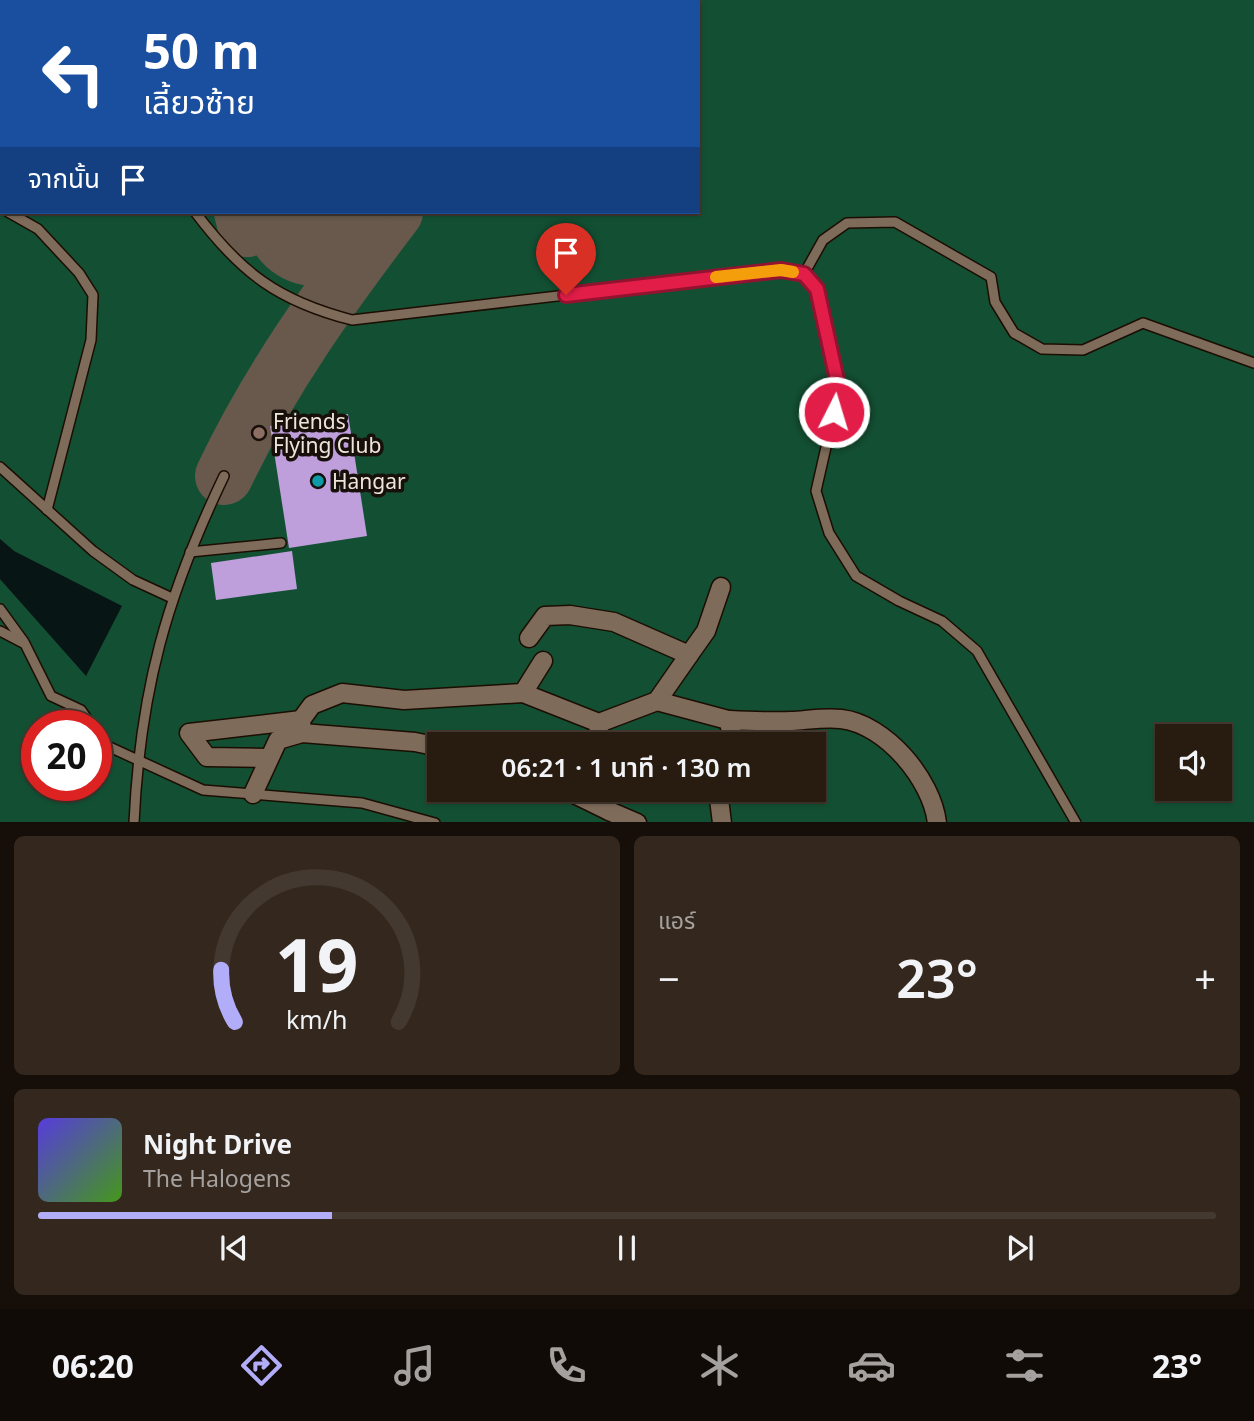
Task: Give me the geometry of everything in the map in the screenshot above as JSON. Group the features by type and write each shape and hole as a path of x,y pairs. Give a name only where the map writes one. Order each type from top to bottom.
{"street":[{"path":"253,794 278,740 301,726 312,705 342,693 404,700 523,693 599,723 657,701 706,631 721,587"},
{"path":"529,638 545,616 570,615 614,622 689,655"},
{"path":"523,693 544,661"},
{"path":"657,701 728,720 767,722 841,719 865,726 919,771 935,808 937,822"},
{"path":"728,720 731,732"},
{"path":"599,723 599,732"},
{"path":"268,758 207,757 189,733 301,726 427,744"},
{"path":"591,802 637,822"},
{"path":"605,802 609,811"},
{"path":"719,802 722,822"}],"lane":[{"path":"12,214 38,229 79,273 93,295 91,340 47,510"},
{"path":"196,214 225,252 281,295 319,311 352,320 781,270 804,274 817,289 837,380 816,491 829,533 856,576 898,601 942,621 977,651 1076,822"},
{"path":"804,274 823,240 846,223 895,222 991,277 995,302 1014,333 1042,349 1083,350 1143,323 1254,363"},
{"path":"0,467 47,510 133,580 172,598"},
{"path":"134,822 137,759 152,665 172,598 224,476"},
{"path":"190,552 281,543"},
{"path":"0,609 25,644 51,696 81,710"},
{"path":"0,631 25,644"},
{"path":"112,748 203,790 362,803 435,822"}],"shaded area":[{"path":"218,214 275,214 277,219 228,239"},
{"path":"0,539 14,551 122,606 86,676 0,579"}],"green space":[{"path":"700,0 1254,0 1254,822 0,822 0,579 87,676 14,551 0,539 0,214 218,214 229,239 277,219 275,214 285,232 328,214 700,214"}],"building":[{"name":"Hangar","path":"348,414 367,536 289,548 270,426"},
{"path":"292,551 297,589 216,600 211,563"}],"taxiway":[{"path":"244,214 247,228"},
{"path":"224,476 261,406 302,339 393,214"},
{"path":"316,219 328,246"}],"slow traffic":[{"path":"716,277 781,270 793,272"}],"place":[{"name":"Friends Flying Club","path":"259,433"},
{"name":"Hangar","path":"318,481"}],"route":[{"path":"566,295 781,270 804,274 817,289 837,380 834,412"}]}
